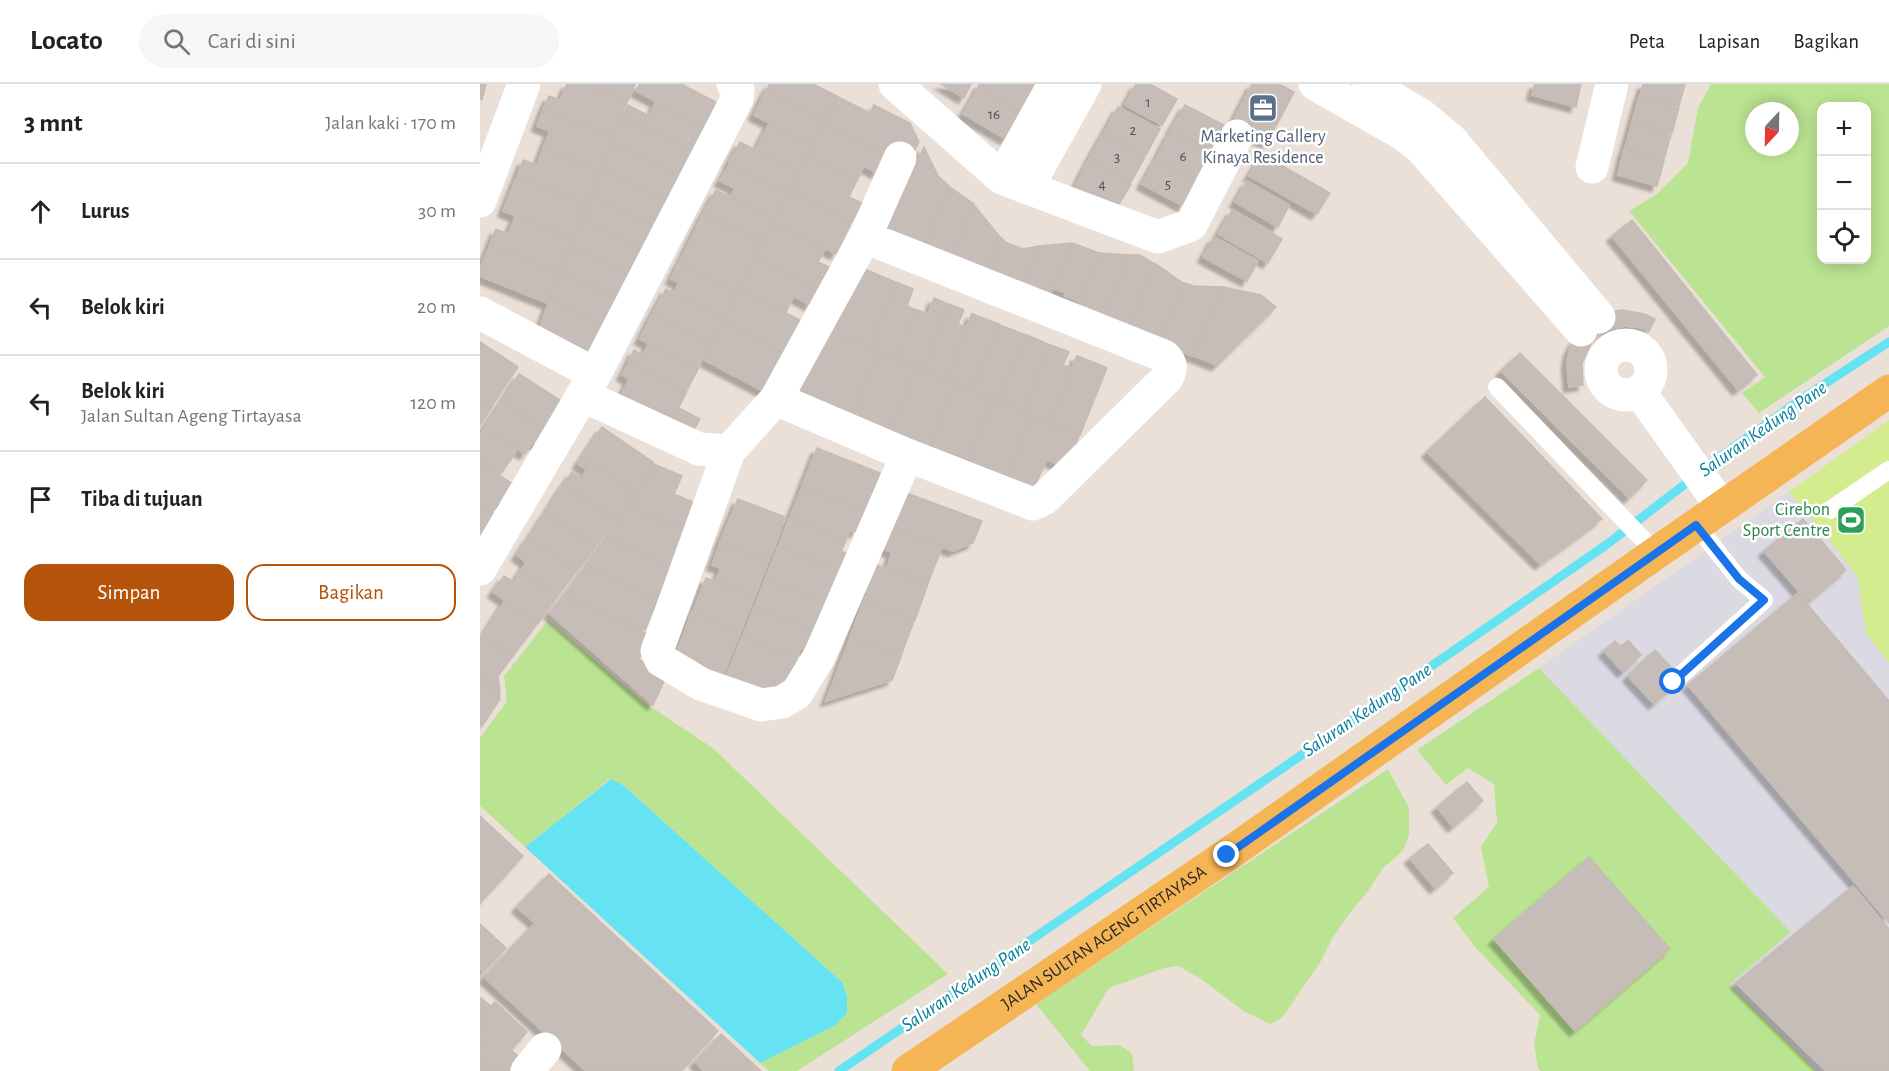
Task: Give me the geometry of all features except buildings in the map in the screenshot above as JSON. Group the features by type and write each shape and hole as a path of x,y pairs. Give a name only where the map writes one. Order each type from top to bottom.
{"main road":[{"name":"JALAN SULTAN AGENG TIRTAYASA","path":"908,1071 1227,855 1650,547 1889,391"}],"street":[{"path":"480,201 524,84"},
{"path":"480,569 589,384 737,99 738,90 734,84"},
{"path":"895,84 1014,183 1158,237 1191,225 1237,136"},
{"path":"1014,183 1054,84"},
{"path":"1014,183 1085,84"},
{"path":"1315,84 1401,132 1420,147 1595,330 1640,349 1649,361 1651,370 1649,380 1639,391 1670,434 1709,507"},
{"path":"1369,84 1421,115 1452,141 1595,330"},
{"path":"1592,167 1612,84"},
{"path":"900,158 865,237 776,399 729,451 657,651 661,660 701,684 761,705 782,702 797,693 814,664 907,455"},
{"path":"776,399 907,455 1033,504 1039,503 1166,379 1170,372 1170,365 1164,356 865,237"},
{"path":"480,313 589,384 699,449 729,451"}],"lane":[{"path":"1497,387 1650,547"},
{"path":"1830,510 1889,470"},
{"path":"1673,682 1764,600 1739,579 1709,507"}],"shaded area":[{"path":"1789,492 1858,578 1866,633 1889,663 1889,1071 1817,1071 1730,984 1791,932 1539,668"}],"green space":[{"path":"1711,84 1889,84 1889,326 1759,413 1742,393 1765,377 1629,211 1657,194 1688,163 1698,108"},
{"name":"Cirebon Sport Centre","path":"1889,420 1889,663 1866,633 1858,578 1789,492"},
{"path":"548,620 641,700 714,749 948,974 797,1071 769,1071 760,1063 834,1026 847,997 843,983 623,785 610,779 525,847 480,806 480,738 507,701 504,676"},
{"path":"1539,668 1791,932 1730,984 1817,1071 1541,1071 1538,1069 1534,1044 1540,1015 1475,947 1453,918 1489,887 1481,846 1497,823 1494,784 1468,768 1446,785 1417,750"},
{"path":"1388,769 1409,808 1409,835 1404,849 1383,868 1349,914 1333,937 1321,961 1282,1018 1270,1024 1245,1012 1201,979 1178,966 1164,968 1109,988 1081,1035 1092,1046 1120,1045 1132,1054 1134,1071 1090,1071 1036,1004"}],"water":[{"path":"611,779 623,785 843,983 847,997 847,1013 834,1026 760,1063 525,847"}],"waterway":[{"name":"Saluran Kedung Pane","path":"839,1071 1606,545 1728,451 1889,342"}],"place":[{"name":"Marketing Gallery Kinaya Residence","path":"1263,108"},
{"name":"Cirebon Sport Centre","path":"1851,520"}],"route":[{"path":"1227,855 1696,525 1739,579 1764,600 1673,682"}]}
